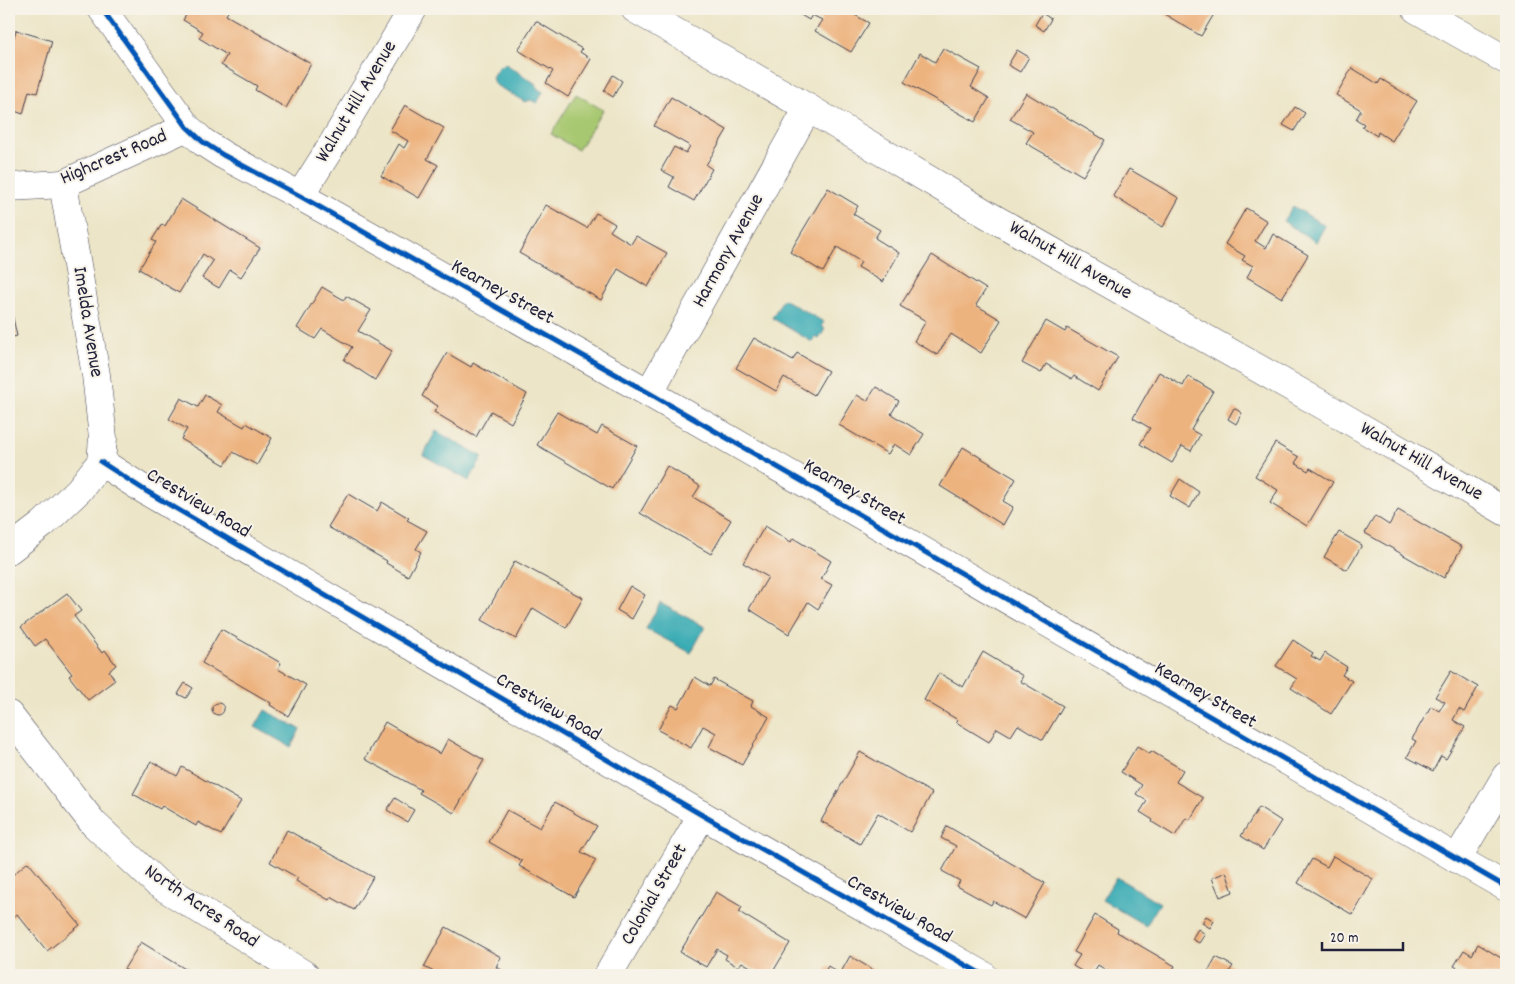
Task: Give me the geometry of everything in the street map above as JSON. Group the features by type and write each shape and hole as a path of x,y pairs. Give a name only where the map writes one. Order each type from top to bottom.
{"street":[{"name":"Kearney Street","path":"102,9 187,127 203,142 223,155 300,196 650,393 1506,887"},
{"name":"Walnut Hill Avenue","path":"300,196 413,9"},
{"name":"Walnut Hill Avenue","path":"634,9 808,108 995,219 1319,403 1506,512"},
{"path":"1416,9 1506,60"},
{"name":"Harmony Avenue","path":"650,393 808,108"},
{"name":"Highcrest Road","path":"9,187 63,184 187,127"},
{"name":"Imelda Avenue","path":"63,184 96,375 103,438 101,462"},
{"path":"9,550 43,524 79,490 101,462"},
{"name":"Crestview Road","path":"101,462 163,501 702,815 983,975"},
{"name":"North Acres Road","path":"9,715 93,823 157,883 304,975"},
{"path":"1457,859 1506,776"},
{"name":"Colonial Street","path":"608,975 702,815"}],"green space":[{"path":"576,94 603,110 578,150 551,134"}],"water":[{"path":"506,64 536,84 538,89 543,92 537,103 531,100 525,102 494,84 492,77 499,66"},
{"path":"1293,206 1325,226 1316,242 1283,221"},
{"path":"783,299 824,322 821,326 825,329 819,339 815,337 812,342 772,318"},
{"path":"436,431 483,457 469,481 423,455"},
{"path":"660,603 705,627 691,653 646,629"},
{"path":"265,710 300,729 291,747 255,727"},
{"path":"1116,877 1160,903 1146,926 1102,900"}],"building":[{"path":"190,9 229,10 226,15 311,64 286,108 255,90 257,86 221,65 227,55 199,38 203,32 183,20"},
{"path":"791,9 844,9 869,23 851,52 815,31 822,20 812,15 809,20"},
{"path":"1156,9 1217,9 1201,36"},
{"path":"1042,13 1051,19 1044,31 1035,25"},
{"path":"536,21 582,49 580,52 591,59 568,97 546,83 553,71 518,50"},
{"path":"16,30 52,41 37,93 29,91 23,114 9,109 9,55"},
{"path":"943,48 981,69 971,87 989,98 975,122 904,82 920,53 935,62"},
{"path":"1017,50 1029,57 1020,72 1008,65"},
{"path":"1352,68 1378,84 1381,79 1417,101 1392,141 1378,132 1377,136 1362,127 1364,124 1356,119 1361,110 1336,95"},
{"path":"613,75 622,81 613,97 604,91"},
{"path":"1026,93 1105,140 1083,176 1026,143 1033,132 1010,119"},
{"path":"671,97 727,130 706,165 712,169 694,201 669,187 674,177 661,170 674,147 686,153 690,146 654,126"},
{"path":"405,105 444,128 427,159 438,165 419,198 381,176 399,144 404,148 408,141 390,130"},
{"path":"1295,107 1305,113 1294,131 1283,125"},
{"path":"1129,169 1179,198 1163,227 1113,196"},
{"path":"828,188 858,206 853,214 880,230 875,238 899,253 883,282 858,267 861,262 837,247 823,272 790,252"},
{"path":"181,199 260,248 241,277 230,270 219,288 202,278 213,261 203,254 179,293 139,269 156,242 152,240 162,224 165,226"},
{"path":"546,205 587,228 596,213 615,224 610,231 631,244 636,236 667,253 648,287 618,269 601,300 519,253"},
{"path":"1246,208 1267,221 1255,241 1266,248 1273,234 1308,255 1282,298 1247,277 1253,266 1242,260 1245,256 1225,244"},
{"path":"932,255 986,289 976,305 1001,320 981,353 951,334 937,355 914,341 926,321 900,306"},
{"path":"322,287 344,300 346,296 371,310 358,331 392,351 375,380 344,360 352,347 322,329 315,339 297,328"},
{"path":"9,300 17,336 9,338"},
{"path":"1046,321 1065,332 1067,328 1118,357 1098,391 1074,376 1072,379 1046,364 1041,373 1022,363"},
{"path":"754,338 793,360 797,353 828,371 814,395 784,377 776,391 736,368"},
{"path":"447,353 471,367 473,363 527,394 511,423 491,411 476,437 434,412 438,406 422,396"},
{"path":"1159,372 1183,386 1188,376 1213,391 1191,430 1200,435 1191,451 1182,446 1172,463 1140,444 1150,428 1133,418"},
{"path":"876,387 899,401 891,414 924,434 911,455 894,444 888,454 839,425 857,395 867,401"},
{"path":"205,395 222,405 218,412 244,427 246,423 272,438 257,465 233,452 225,465 181,439 187,429 169,419 181,398 198,407"},
{"path":"1234,408 1242,413 1236,424 1228,419"},
{"path":"557,412 597,435 602,426 637,446 612,489 537,445"},
{"path":"1275,443 1299,457 1295,463 1308,471 1310,468 1333,482 1307,526 1270,503 1278,490 1255,476"},
{"path":"963,447 1016,479 1003,501 1013,507 1003,525 940,486"},
{"path":"667,466 700,486 693,497 731,520 711,554 640,513"},
{"path":"1180,479 1199,492 1190,508 1170,496"},
{"path":"348,494 377,511 382,502 409,518 407,520 427,531 416,549 421,552 408,576 386,563 387,561 328,527"},
{"path":"1398,510 1462,547 1444,578 1365,533 1375,516 1389,525"},
{"path":"765,526 791,542 793,538 831,561 821,579 832,585 818,609 808,602 789,634 749,609 768,577 743,563"},
{"path":"1339,532 1362,545 1347,570 1324,557"},
{"path":"515,561 583,598 566,628 533,608 516,639 482,620"},
{"path":"630,586 645,595 632,619 617,610"},
{"path":"67,593 81,611 74,616 102,653 105,650 116,665 109,671 115,680 88,700 69,676 72,674 45,639 35,646 21,627"},
{"path":"221,629 281,663 278,669 306,685 288,716 270,705 271,703 202,663"},
{"path":"1293,640 1313,653 1311,656 1320,661 1325,653 1347,667 1342,675 1352,681 1331,714 1291,688 1297,679 1276,666"},
{"path":"983,652 1023,676 1020,681 1063,706 1043,740 1018,725 1011,736 997,728 989,742 956,722 958,720 924,700 939,673 963,687"},
{"path":"1451,671 1478,687 1464,712 1459,709 1453,720 1465,727 1446,759 1441,756 1433,771 1407,757 1416,741 1412,739 1431,706 1439,711 1445,702 1435,697"},
{"path":"695,677 710,686 714,679 753,701 751,706 769,717 742,765 709,747 716,733 703,726 691,748 658,730 672,705 678,708"},
{"path":"185,683 193,688 186,698 178,694"},
{"path":"216,703 220,703 224,709 220,715 216,715 212,711 212,707"},
{"path":"385,722 440,754 448,739 484,760 454,813 419,793 421,790 365,759"},
{"path":"1137,746 1150,754 1151,751 1183,770 1176,782 1203,798 1190,820 1186,818 1175,836 1140,812 1147,801 1136,794 1142,785 1121,772"},
{"path":"860,752 932,793 910,832 878,813 860,844 821,821"},
{"path":"151,761 177,776 182,767 241,801 221,835 198,822 196,826 162,806 160,809 133,794"},
{"path":"395,798 414,810 407,822 387,810"},
{"path":"555,802 597,826 581,852 596,860 574,897 519,866 522,861 489,842 507,810 540,828"},
{"path":"1259,807 1281,821 1263,850 1241,836"},
{"path":"947,826 1045,883 1025,919 993,901 991,905 957,886 960,881 942,871 956,846 941,838"},
{"path":"287,830 373,877 354,910 331,897 329,900 296,881 298,878 270,862"},
{"path":"1333,856 1373,879 1353,915 1298,883 1312,859 1327,867"},
{"path":"28,862 80,925 47,951 17,914 12,918 9,914 9,878"},
{"path":"1226,872 1233,892 1220,897 1212,878"},
{"path":"716,892 742,907 739,912 790,943 771,975 764,975 742,962 738,967 725,959 727,955 717,949 706,967 680,952"},
{"path":"1095,915 1118,929 1117,932 1175,966 1170,975 1114,975 1098,965 1092,975 1088,975 1073,966 1080,955 1074,952"},
{"path":"1206,916 1214,921 1210,928 1202,923"},
{"path":"446,927 501,957 496,967 511,975 440,975 424,967"},
{"path":"1198,929 1205,934 1199,943 1192,939"},
{"path":"141,942 195,975 134,975 124,969"},
{"path":"1478,944 1506,961 1506,975 1470,975 1454,966 1464,950 1472,955"},
{"path":"850,956 875,971 872,975 823,975 828,966 840,974"},
{"path":"1216,957 1233,966 1227,975 1206,975"}],"cycle path":[{"path":"102,9 187,127 203,142 223,155 300,196 649,393 1506,887"},
{"path":"101,462 146,491 702,815 983,975"}]}
